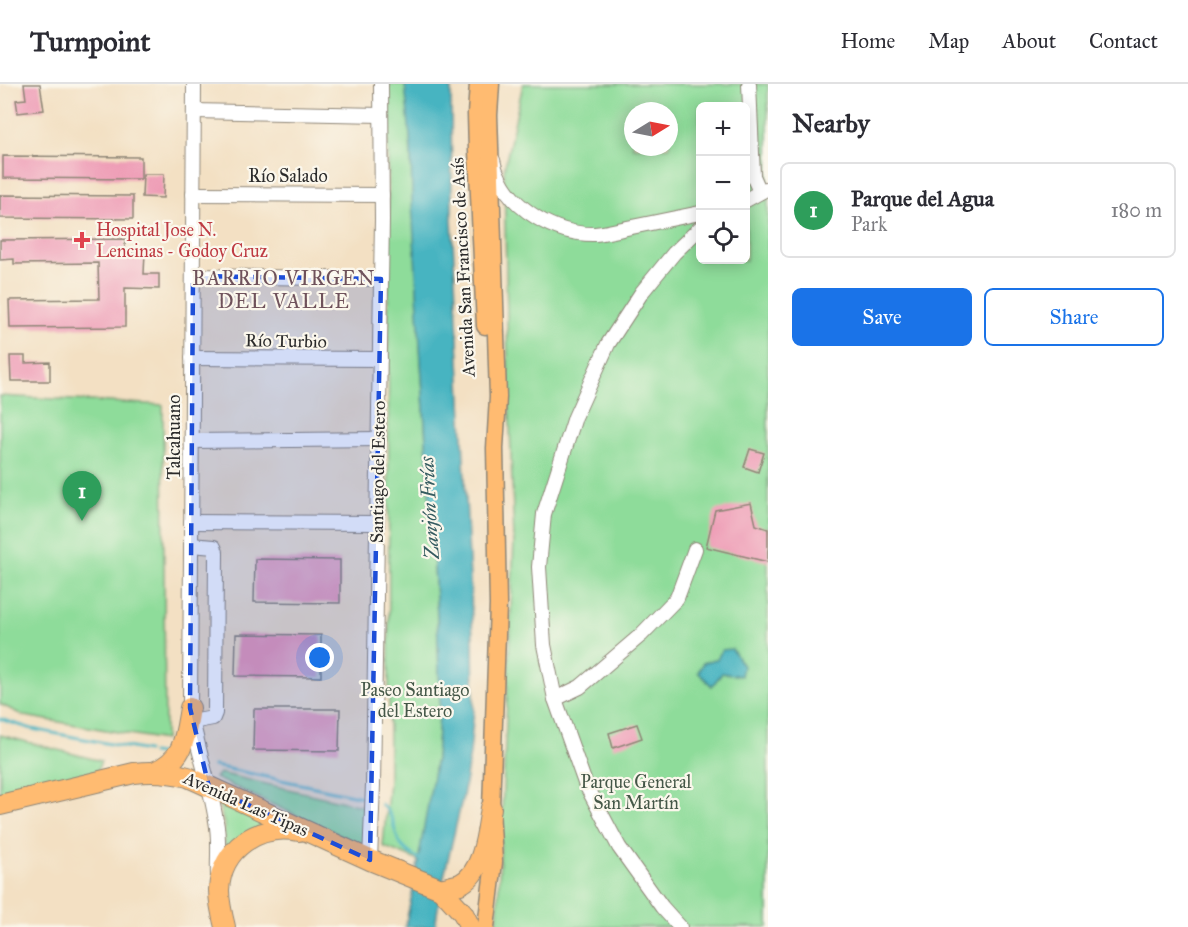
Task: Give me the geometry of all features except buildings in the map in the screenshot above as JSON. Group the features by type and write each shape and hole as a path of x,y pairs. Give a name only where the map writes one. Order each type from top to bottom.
{"highway":[{"path":"154,772 168,764 181,749 191,715"},
{"name":"Avenida Las Tipas","path":"0,805 134,773 176,774 441,889"},
{"path":"470,927 463,913 441,889 460,884 469,878 477,866 483,850 491,808"},
{"name":"Avenida Las Tipas","path":"219,891 222,871 227,860 248,839 284,830 316,835"},
{"path":"219,891 225,927"}],"main road":[{"name":"Avenida San Francisco de Asís","path":"478,84 477,150 487,385 495,448"},
{"name":"Avenida San Francisco de Asís","path":"486,927 494,862 491,808 498,605 495,448 498,397 490,149 491,84"}],"street":[{"name":"Talcahuano","path":"194,84 191,715 209,787"},
{"name":"Santiago del Estero","path":"370,860 379,439 381,84"},
{"path":"749,84 753,176 764,190 750,198"},
{"path":"194,111 381,115"},
{"path":"490,149 497,174 511,195 521,206 557,228 596,234 696,214"},
{"name":"Río Salado","path":"193,194 382,195"},
{"path":"680,927 662,907 619,847 585,783 555,699 544,645 539,567 544,514 575,417 609,344 642,292 674,253 696,232"},
{"path":"193,276 381,279"},
{"name":"Río Turbio","path":"192,358 380,360"},
{"path":"192,441 379,439"},
{"path":"191,522 377,523"},
{"path":"191,545 214,547 216,552 215,713 213,718 191,715"},
{"path":"555,699 580,687 641,635 677,598 695,549"},
{"path":"209,787 218,833 219,891"}],"highlighted area":[{"path":"193,276 381,279 370,860 209,787 190,708"}],"green space":[{"name":"Paseo Santiago del Estero","path":"388,84 405,84 409,115 420,346 437,614 440,702 436,759 419,861 383,846 389,781"},
{"name":"Parque General San Martín","path":"523,84 768,84 768,927 497,927 514,541 504,170"},
{"path":"0,396 163,405 165,740 24,716 0,704"},
{"path":"0,735 101,761 97,771 85,776 0,794"},
{"path":"219,773 366,807 365,847 215,778"},
{"path":"218,802 269,825 225,853 224,824"}],"water":[{"path":"405,84 451,84 452,219 473,638 474,709 470,753 435,927 405,927 436,759 440,702 437,614 412,202 411,148"},
{"path":"732,649 743,666 741,676 722,673 712,686 698,672 703,663 717,659 722,650"}],"waterway":[{"path":"0,719 32,729 147,751"},
{"path":"152,753 165,755"},
{"path":"183,759 194,762"},
{"path":"214,766 367,798"},
{"path":"381,804 390,815 402,846 422,861"}],"place":[{"name":"Hospital Jose N. Lencinas - Godoy Cruz","path":"82,240"},
{"name":"Parque del Agua","path":"82,521"}],"district":[{"name":"BARRIO VIRGEN DEL VALLE","path":"284,290"}],"water label":[{"name":"Zanjón Frías","path":"429,508"}]}
